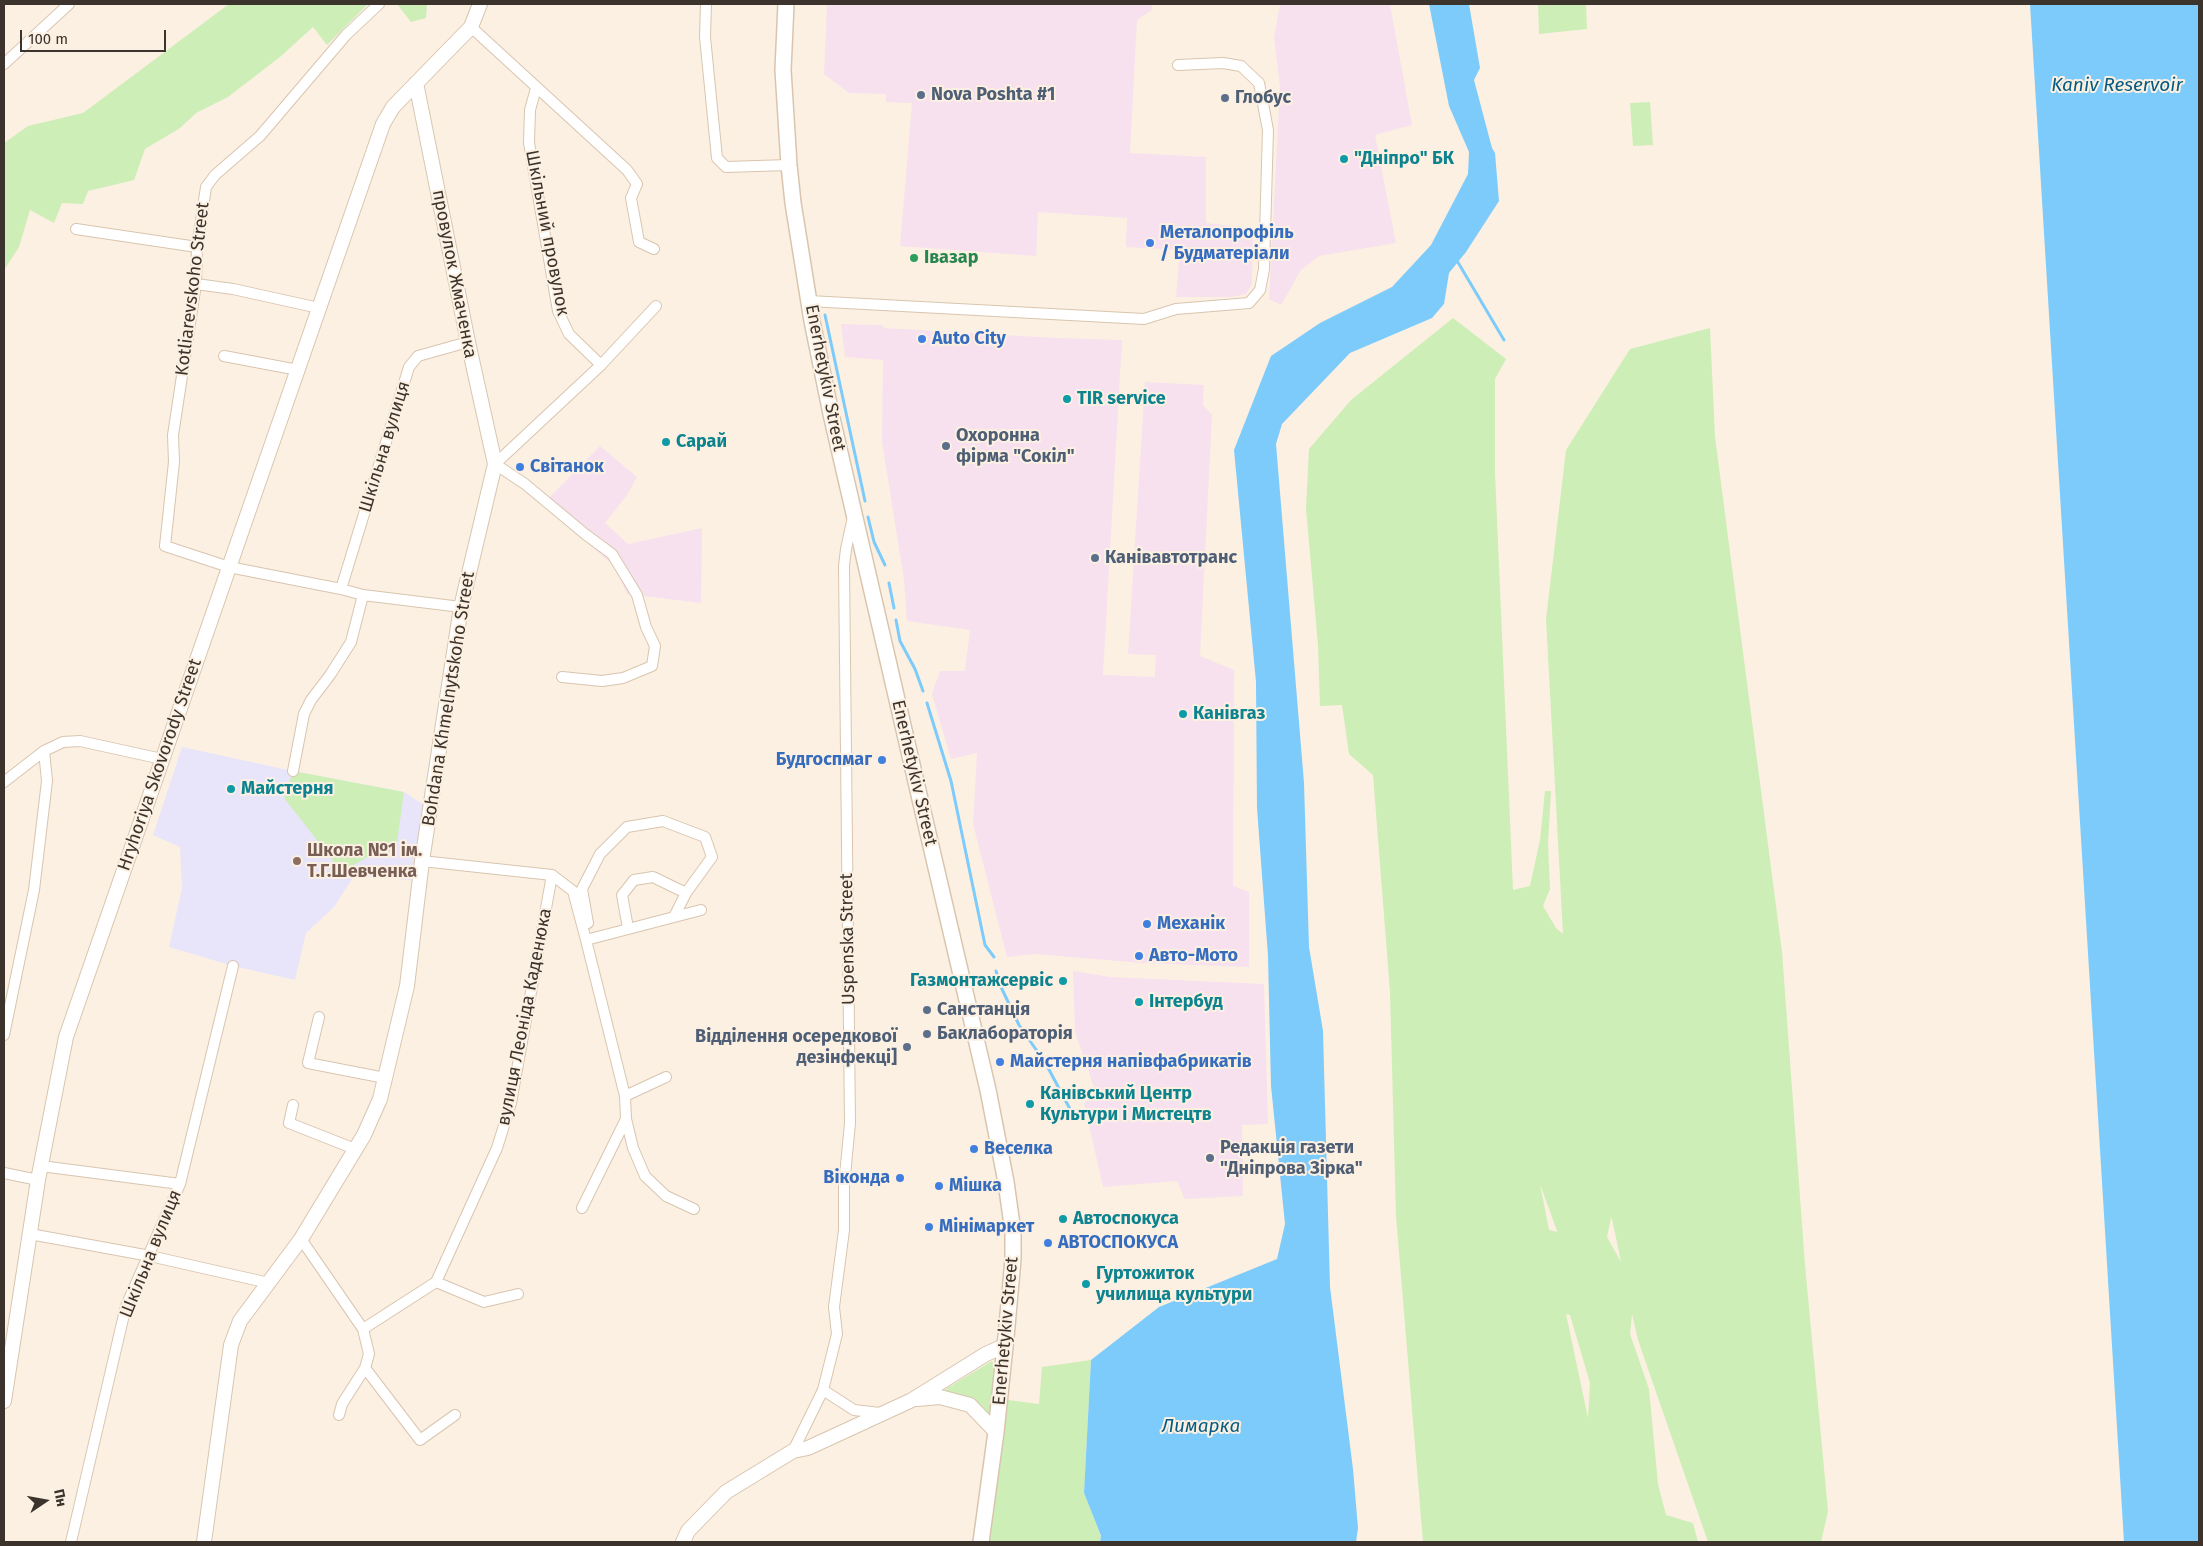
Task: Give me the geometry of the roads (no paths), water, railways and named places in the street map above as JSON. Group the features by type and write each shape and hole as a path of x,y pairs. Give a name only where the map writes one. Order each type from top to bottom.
{"main road":[{"name":"Enerhetykiv Street","path":"786,4 783,70 789,165 793,203 809,301 829,405 988,1090 1006,1182 1013,1232 1014,1259 996,1432 981,1542"}],"street":[{"path":"4,64 69,4"},
{"name":"Kotliarevskoho Street","path":"229,567 165,546 174,462 173,435 196,284 197,247 206,187 214,175 260,136 346,35 379,4"},
{"path":"480,4 471,26 627,170 637,184 631,198 639,242 654,249"},
{"path":"706,4 705,37 717,158 726,167 789,165"},
{"name":"Hryhoriya Skovorody Street","path":"4,1401 39,1173 66,1037 383,124 393,107 471,26"},
{"path":"809,301 1144,319 1176,309 1249,303 1260,290 1264,269 1268,130 1259,83 1241,66 1223,63 1178,65"},
{"name":"провулок Жмаченка","path":"416,83 468,342 495,464"},
{"name":"Шкільний провулок","path":"536,88 530,110 529,143 558,311 569,334 601,365"},
{"path":"76,229 197,247"},
{"path":"196,284 319,308"},
{"path":"562,677 602,681 623,678 652,666 655,646 646,627 637,595 612,554 525,484 495,464 601,365 656,306"},
{"name":"Шкільна вулиця","path":"341,589 409,367 418,356 468,342"},
{"path":"224,356 298,370"},
{"name":"Bohdana Khmelnytskoho Street","path":"204,1542 231,1345 240,1321 301,1239 355,1149 380,1099 407,986 422,862 461,607 495,464"},
{"name":"Uspenska Street","path":"794,1451 823,1390 837,1334 834,1307 844,1230 844,1186 850,1123 844,566 854,513"},
{"path":"229,567 364,595 461,607"},
{"path":"293,771 304,714 311,700 351,642 364,595"},
{"path":"4,782 44,751 63,742 80,741 162,759"},
{"path":"4,1035 34,890 47,781 44,751"},
{"path":"588,923 582,889 600,854 627,827 663,821 705,838 712,857 686,893 674,915"},
{"path":"422,862 552,875"},
{"name":"вулиця Леоніда Каденюка","path":"436,1282 497,1148 511,1103 552,875 573,891 625,1096 626,1119 633,1148 645,1176 666,1196 694,1209"},
{"path":"628,928 622,895 634,880 653,877 686,893"},
{"path":"586,940 674,915 701,910"},
{"name":"Шкільна вулиця","path":"71,1542 126,1306 150,1256 180,1184 233,966"},
{"path":"319,1017 308,1063 385,1078"},
{"path":"625,1096 666,1077"},
{"path":"293,1105 289,1123 355,1149"},
{"name":"вулиця Леоніда Каденюка","path":"582,1208 626,1119"},
{"path":"4,1173 39,1173 180,1184"},
{"path":"30,1234 150,1256 269,1283"},
{"path":"301,1239 363,1329 369,1354 365,1368 342,1404 339,1414"},
{"path":"363,1329 436,1282 484,1302 518,1294"},
{"path":"683,1542 688,1531 726,1492 794,1451 808,1448 880,1413 912,1400 986,1354 1004,1346"},
{"path":"365,1368 420,1440 455,1415"},
{"path":"823,1390 854,1410 880,1413"},
{"path":"912,1400 940,1397 970,1406 996,1432"}],"water":[{"name":"Лимарка","path":"1429,4 1469,4 1480,68 1474,80 1492,148 1495,153 1499,201 1466,252 1449,273 1444,304 1432,318 1350,353 1282,424 1276,444 1304,783 1309,947 1323,1031 1330,1287 1353,1469 1358,1528 1356,1542 1100,1542 1101,1536 1084,1493 1091,1360 1159,1307 1277,1259 1285,1224 1271,1086 1268,956 1257,808 1256,682 1234,450 1271,356 1320,323 1392,287 1431,245 1468,174 1469,152 1449,106"},
{"name":"Kaniv Reservoir","path":"2030,4 2199,4 2199,1542 2124,1542"}],"waterway":[{"path":"1456,259 1504,340"},
{"path":"825,315 865,501"},
{"path":"868,517 874,542 885,565"},
{"path":"889,583 894,608"},
{"path":"896,620 900,641 915,669 923,691"},
{"path":"927,703 951,781 985,945 994,957"},
{"path":"996,971 1001,987 1019,1025 1046,1064 1070,1109"}],"place":[{"name":"Nova Poshta #1","path":"921,95"},
{"name":"Глобус","path":"1225,98"},
{"name":"\"Дніпро\" БК","path":"1344,159"},
{"name":"Металопрофіль / Будматеріали","path":"1150,243"},
{"name":"Івазар","path":"914,258"},
{"name":"Auto City","path":"922,339"},
{"name":"TIR service","path":"1067,399"},
{"name":"Сарай","path":"666,442"},
{"name":"Охоронна фірма \"Сокіл\"","path":"946,446"},
{"name":"Світанок","path":"520,467"},
{"name":"Канівавтотранс","path":"1095,558"},
{"name":"Канівгаз","path":"1183,714"},
{"name":"Будгоспмаг","path":"882,760"},
{"name":"Майстерня","path":"231,789"},
{"name":"Школа №1 ім. Т.Г.Шевченка","path":"297,861"},
{"name":"Механік","path":"1147,924"},
{"name":"Авто-Мото","path":"1139,956"},
{"name":"Газмонтажсервіс","path":"1063,981"},
{"name":"Інтербуд","path":"1139,1002"},
{"name":"Санстанція","path":"927,1010"},
{"name":"Баклабораторія","path":"927,1034"},
{"name":"Відділення осередкової дезінфекці]","path":"907,1047"},
{"name":"Майстерня напівфабрикатів","path":"1000,1062"},
{"name":"Канівський Центр Культури і Мистецтв","path":"1030,1104"},
{"name":"Веселка","path":"974,1149"},
{"name":"Редакція газети \"Дніпрова Зірка\"","path":"1210,1158"},
{"name":"Віконда","path":"900,1178"},
{"name":"Мішка","path":"939,1186"},
{"name":"Автоспокуса","path":"1063,1219"},
{"name":"Мінімаркет","path":"929,1227"},
{"name":"АВТОСПОКУСА","path":"1048,1243"},
{"name":"Гуртожиток училища культури","path":"1086,1284"}]}
